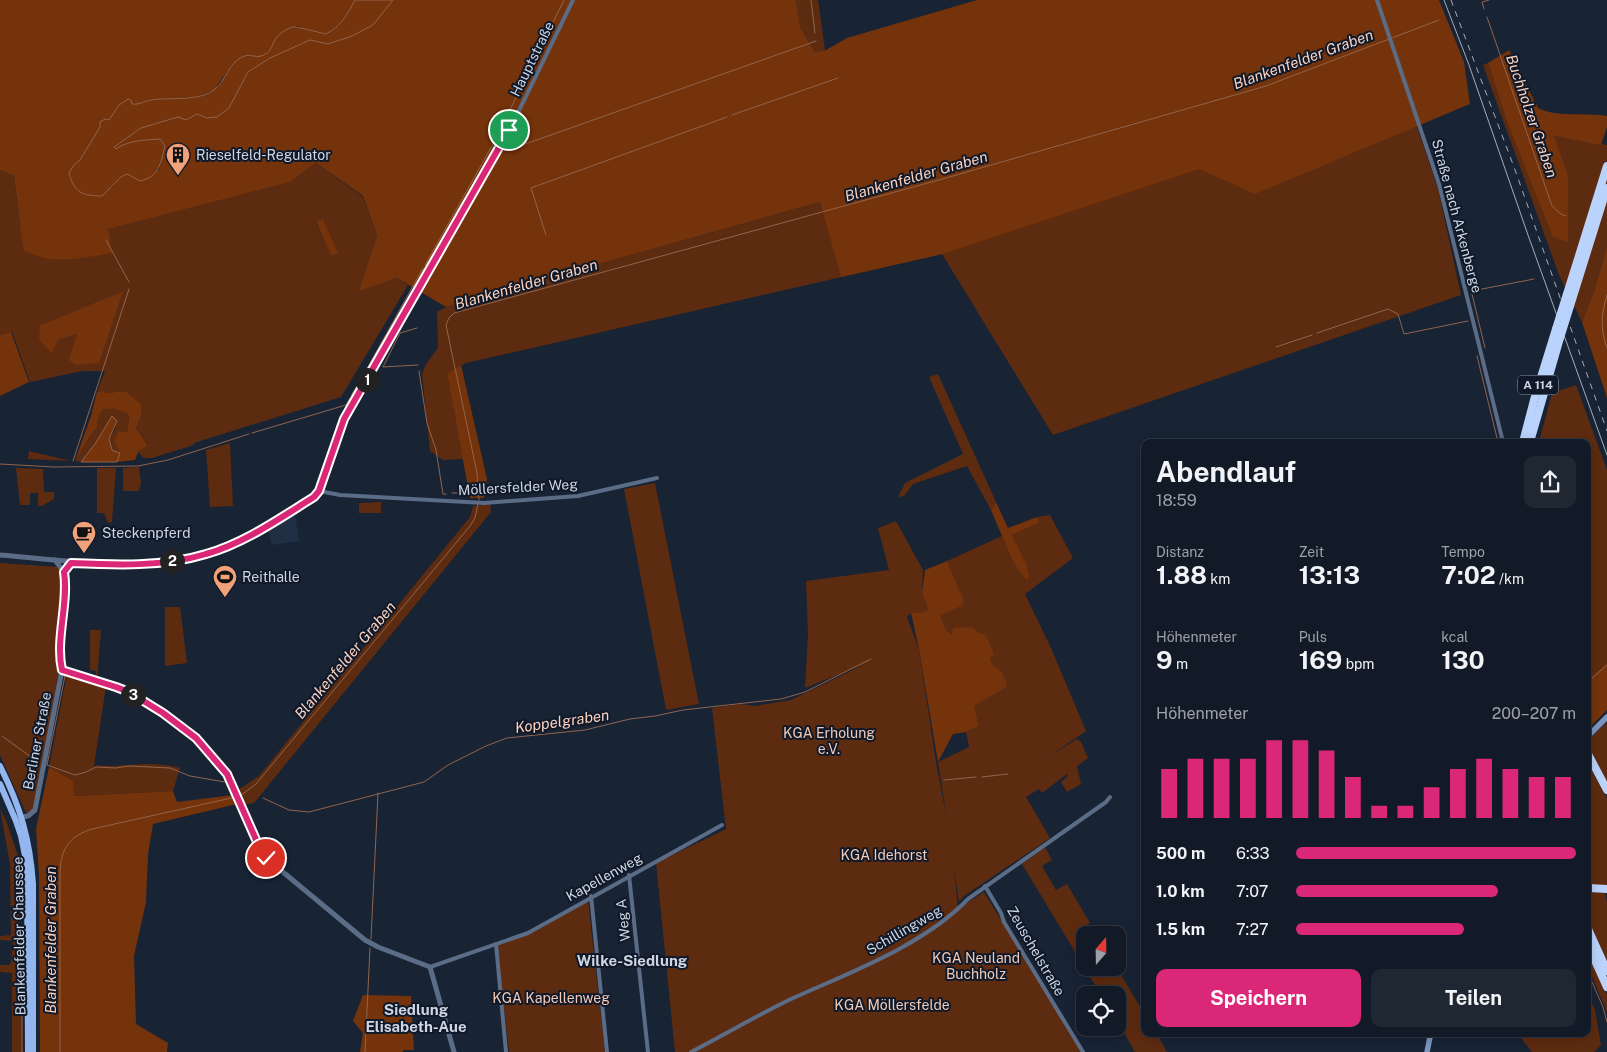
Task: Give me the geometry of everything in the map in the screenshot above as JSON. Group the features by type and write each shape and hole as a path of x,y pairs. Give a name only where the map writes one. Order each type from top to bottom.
{"highway":[{"name":"A 114","path":"1524,439 1534,400 1607,166"},
{"name":"A 114","path":"1531,439 1607,188"},
{"path":"1591,760 1607,790"},
{"path":"1591,764 1594,767"},
{"path":"1591,888 1607,889"},
{"path":"1591,936 1607,971"},
{"path":"1591,951 1607,988"}],"main road":[{"path":"1591,733 1607,718"},
{"name":"Blankenfelder Chaussee","path":"0,766 22,817 30,848 33,884 33,1052"},
{"name":"Blankenfelder Chaussee","path":"0,784 21,836 27,866 28,1052"},
{"path":"1427,1052 1430,1037"}],"street":[{"name":"Hauptstraße","path":"319,491 344,419 509,130 573,0"},
{"name":"Straße nach Arkenberge","path":"1377,0 1439,184 1502,439"},
{"name":"Möllersfelder Weg","path":"319,491 340,495 484,503 578,496 657,478"},
{"path":"0,556 56,560 71,563 163,562 204,555 262,529 314,497 319,491"},
{"path":"56,560 64,572 71,563"},
{"name":"Berliner Straße","path":"22,817 28,816 35,810 62,670 64,572"},
{"path":"62,670 116,687 135,696 163,713 196,738 227,774 261,851 266,858 365,940 430,967 454,1052"},
{"name":"Schillingweg","path":"691,1052 762,1013 854,971 910,942 952,915 968,898 1106,802 1110,797"},
{"name":"Kapellenweg","path":"430,967 528,932 722,825"},
{"name":"Weg A","path":"629,875 648,1052"},
{"name":"Zeuschelstraße","path":"985,886 1001,912 1004,922 1083,1052"},
{"path":"591,896 607,1052"},
{"path":"496,944 506,1052"}],"shaded area":[{"path":"0,0 355,0 343,19 326,34 309,31 297,26 262,57 249,55 241,57 231,66 214,90 197,97 149,100 135,105 119,105 109,120 100,127 80,160 73,166 110,189 121,177 127,174 159,170 165,146 116,149 114,147 141,128 178,117 197,114 207,118 229,108 248,72 270,58 310,40 329,44 340,40 393,0 796,0 800,27 815,52 826,50 847,38 977,0 1439,0 1464,62 1470,104 1255,194 1199,169 943,254 841,277 820,202 446,307 397,278 359,291 377,235 363,196 316,163 291,182 108,229 112,253 55,259 33,255 23,250 14,176 0,170"},
{"path":"355,0 393,0 373,25 352,36 328,44 310,40 270,58 248,72 229,108 217,117 207,118 197,114 186,120 178,117 141,128 114,147 116,149 132,142 160,139 165,146 164,152 155,173 146,179 140,181 127,174 121,177 102,196 85,194 80,192 74,185 69,173 80,160 100,127 100,122 105,119 109,120 119,105 128,99 131,100 132,104 135,104 151,100 201,96 209,93 219,85 237,60 249,55 260,56 267,53 277,37 287,30 295,27 326,34 331,31 343,20"},
{"path":"1509,50 1538,108 1562,114 1607,116 1607,127 1601,145 1554,136 1568,175 1568,242 1553,237 1506,119 1488,63"},
{"path":"323,219 338,253 331,256 316,222"},
{"path":"1607,246 1607,398 1582,322 1594,291"},
{"path":"123,291 99,363 76,365 69,360 77,334 58,340 52,354 39,339 40,325"},
{"path":"11,332 29,382 0,396 0,335"},
{"path":"461,365 487,479 484,498 470,498 447,374"},
{"path":"103,391 107,393 125,391 141,404 141,416 136,428 148,445 138,452 135,460 117,462 120,452 114,441 119,431 127,433 129,415 119,410 110,409 102,410 97,428 75,461 91,416 97,392"},
{"path":"112,416 117,421 109,439 112,450 120,453 117,462 81,462 95,444"},
{"path":"996,502 1008,528 1037,517 1039,523 1012,535 1026,563 1029,578 1026,580 1012,560 991,510"},
{"path":"295,514 299,541 272,545 269,531"},
{"path":"947,561 964,600 961,606 940,615 946,630 952,635 953,628 972,627 979,633 985,634 994,654 990,658 993,666 1000,670 1007,682 1005,688 974,706 979,726 966,732 953,734 938,762 911,613 922,613 928,609 922,593 925,570"},
{"path":"1607,663 1607,710 1591,726 1591,676"},
{"path":"49,767 73,781 74,796 173,791 177,802 233,795 237,804 153,824 148,854 146,902 134,956 136,1024 168,1043 167,1052 40,1052 39,875 36,829"},
{"path":"363,995 411,996 414,1050 403,1050 403,1052 360,1052 363,1033 353,1021"}],"green space":[{"path":"796,0 818,0 825,50 815,52 800,27"},
{"path":"1488,63 1506,119 1554,237 1568,175 1553,136 1607,145 1607,246 1594,291 1582,322 1559,275 1483,65"},
{"path":"1413,115 1438,189 1461,295 1053,435 942,254 466,363 447,374 463,459 443,460 430,451 422,374 426,364 438,348 437,312 446,307 820,202 824,216"},
{"path":"316,163 363,197 377,235 360,290 397,278 408,285 341,397 194,443 194,445 152,458 144,458 138,452 148,444 136,428 141,416 125,391 97,392 105,371 82,371 30,382 12,332 0,335 0,170 14,176 23,250 291,182","holes":["323,220 337,253 331,256 316,223","123,291 77,334 58,340 52,353 40,325"]},
{"path":"938,374 996,502 991,510 967,466 913,484 904,496 898,497 905,483 963,454 929,377"},
{"path":"1576,385 1607,470 1607,663 1591,676 1591,439 1540,439 1552,393"},
{"path":"110,407 119,409 129,415 127,433 120,453 112,450 109,440 116,427 112,416 95,444 81,462 75,461 97,428 102,410"},
{"path":"230,443 233,506 210,507 206,450"},
{"path":"29,451 71,461 28,459"},
{"path":"139,467 141,483 139,491 123,491 123,468"},
{"path":"16,468 43,469 44,492 54,492 54,499 42,506 38,506 38,493 30,493 30,505 20,505"},
{"path":"97,468 116,468 112,522 108,523 104,513 97,513"},
{"path":"655,483 699,704 666,710 624,489"},
{"path":"381,502 381,513 359,513 359,503"},
{"path":"490,504 491,512 254,803 244,805 238,790 259,776 470,517 473,506"},
{"path":"1050,515 1073,558 1025,594 1051,648 1086,731 1051,755 1077,739 1081,742 1088,758 1077,766 1081,784 1067,792 1061,782 1068,776 1067,774 1042,793 1039,789 1026,797 1050,838 964,896 959,902 954,869 958,909 984,892 1082,1052 675,1052 656,863 726,829 712,708 741,704 755,706 791,700 865,664 805,688 808,634 806,581 889,570 878,528 896,521 923,570 922,593 928,609 922,613 911,613 907,617 919,649 947,820 938,762 969,747 966,732 979,726 973,706 1005,688 993,667 979,633 972,627 964,628 952,635 946,630 940,615 964,600 947,561 1002,536 1012,560 1026,563 1012,535 1039,523 1037,517"},
{"path":"0,563 58,567 64,579 59,671 34,809 26,813 0,755"},
{"path":"165,607 180,607 187,663 165,666"},
{"path":"90,630 101,630 97,679 95,679 96,671 90,670"},
{"path":"67,674 106,686 94,766 147,764 180,768 173,791 73,796 49,767"},
{"path":"1607,722 1607,784 1591,755 1591,738"},
{"path":"1591,769 1607,798 1607,887 1591,886"},
{"path":"0,808 18,856 23,1052 12,1052 12,973 0,972 0,965 9,965 11,963 13,941 0,940 0,936 11,935 10,864"},
{"path":"1045,847 1052,860 1042,866 1056,890 1067,884 1090,923 1086,926 1076,926 1076,954 1022,864"},
{"path":"1591,891 1605,893 1607,903 1607,965 1591,929"},
{"name":"KGA Kapellenweg","path":"588,900 605,1052 509,1052 497,945 534,932"},
{"path":"1591,959 1607,995 1607,1015 1591,975"},
{"path":"1090,976 1122,976 1141,1008 1141,1037 1158,1037 1167,1052 1135,1052 1126,1036 1126,986 1096,986"},
{"path":"1591,1000 1595,1010 1601,1045 1594,1052 1532,1052 1521,1038 1518,1037 1591,1037"}],"waterway":[{"path":"499,132 564,0"},
{"path":"811,0 815,33"},
{"name":"Blankenfelder Graben","path":"1484,9 1482,2 1489,0"},
{"name":"Buchholzer Graben","path":"1487,17 1552,206 1566,216"},
{"name":"Blankenfelder Graben","path":"479,500 477,473 446,325 454,313 946,178 1266,86 1439,20"},
{"path":"517,147 816,41"},
{"path":"732,115 838,78"},
{"path":"546,235 531,188 727,117"},
{"path":"425,265 497,137"},
{"path":"106,240 129,282"},
{"path":"364,374 423,268"},
{"path":"1477,290 1534,279"},
{"path":"73,461 129,289"},
{"path":"1474,290 1472,294 1485,348"},
{"name":"Buchholzer Graben","path":"1607,295 1602,322 1607,348"},
{"path":"1317,333 1388,309 1398,314 1404,334 1468,321"},
{"path":"417,328 400,333 383,367 418,365"},
{"path":"1276,347 1312,335"},
{"path":"1477,356 1497,439"},
{"path":"419,371 427,423 436,450 443,494 446,494"},
{"path":"351,396 361,379"},
{"path":"252,433 346,405 350,398"},
{"path":"0,464 54,467 138,466 168,460 249,434"},
{"path":"452,493 466,493"},
{"name":"Blankenfelder Graben","path":"240,796 256,784 470,526 475,518 478,504"},
{"name":"Koppelgraben","path":"263,798 289,810 309,812 424,782 448,765 507,738 585,730 630,719 683,710 781,699 805,692 871,659"},
{"path":"1591,679 1607,665"},
{"path":"47,765 65,676 70,675"},
{"path":"2,736 39,763"},
{"path":"47,765 75,775 96,767 170,768 190,776 225,782"},
{"path":"982,777 1008,774"},
{"path":"944,780 976,777"},
{"path":"371,939 378,793"},
{"name":"Blankenfelder Graben","path":"60,1052 60,872 62,856 68,844 78,835 92,829 236,797"},
{"path":"365,1052 370,948"},
{"path":"22,975 22,1052"},
{"path":"1591,980 1603,1007 1607,1022"}],"tram line":[{"path":"1444,0 1469,65 1607,455"}],"railway":[{"path":"1451,0 1514,167 1607,431"}],"place":[{"name":"Rieselfeld-Regulator","path":"178,176"},
{"name":"Steckenpferd","path":"84,554"},
{"name":"Reithalle","path":"225,598"}],"district":[{"name":"Wilke-Siedlung","path":"632,960"},
{"name":"Siedlung Elisabeth-Aue","path":"416,1018"}],"route":[{"path":"266,858 261,851 227,774 196,738 163,713 129,692 62,670 64,572 71,563 163,562 204,555 262,529 314,497 319,491 344,419 509,130"}],"park label":[{"name":"KGA Erholung e.V.","path":"829,742"},
{"name":"KGA Idehorst","path":"884,855"},
{"name":"KGA Neuland Buchholz","path":"976,966"},
{"name":"KGA Möllersfelde","path":"892,1005"}]}
